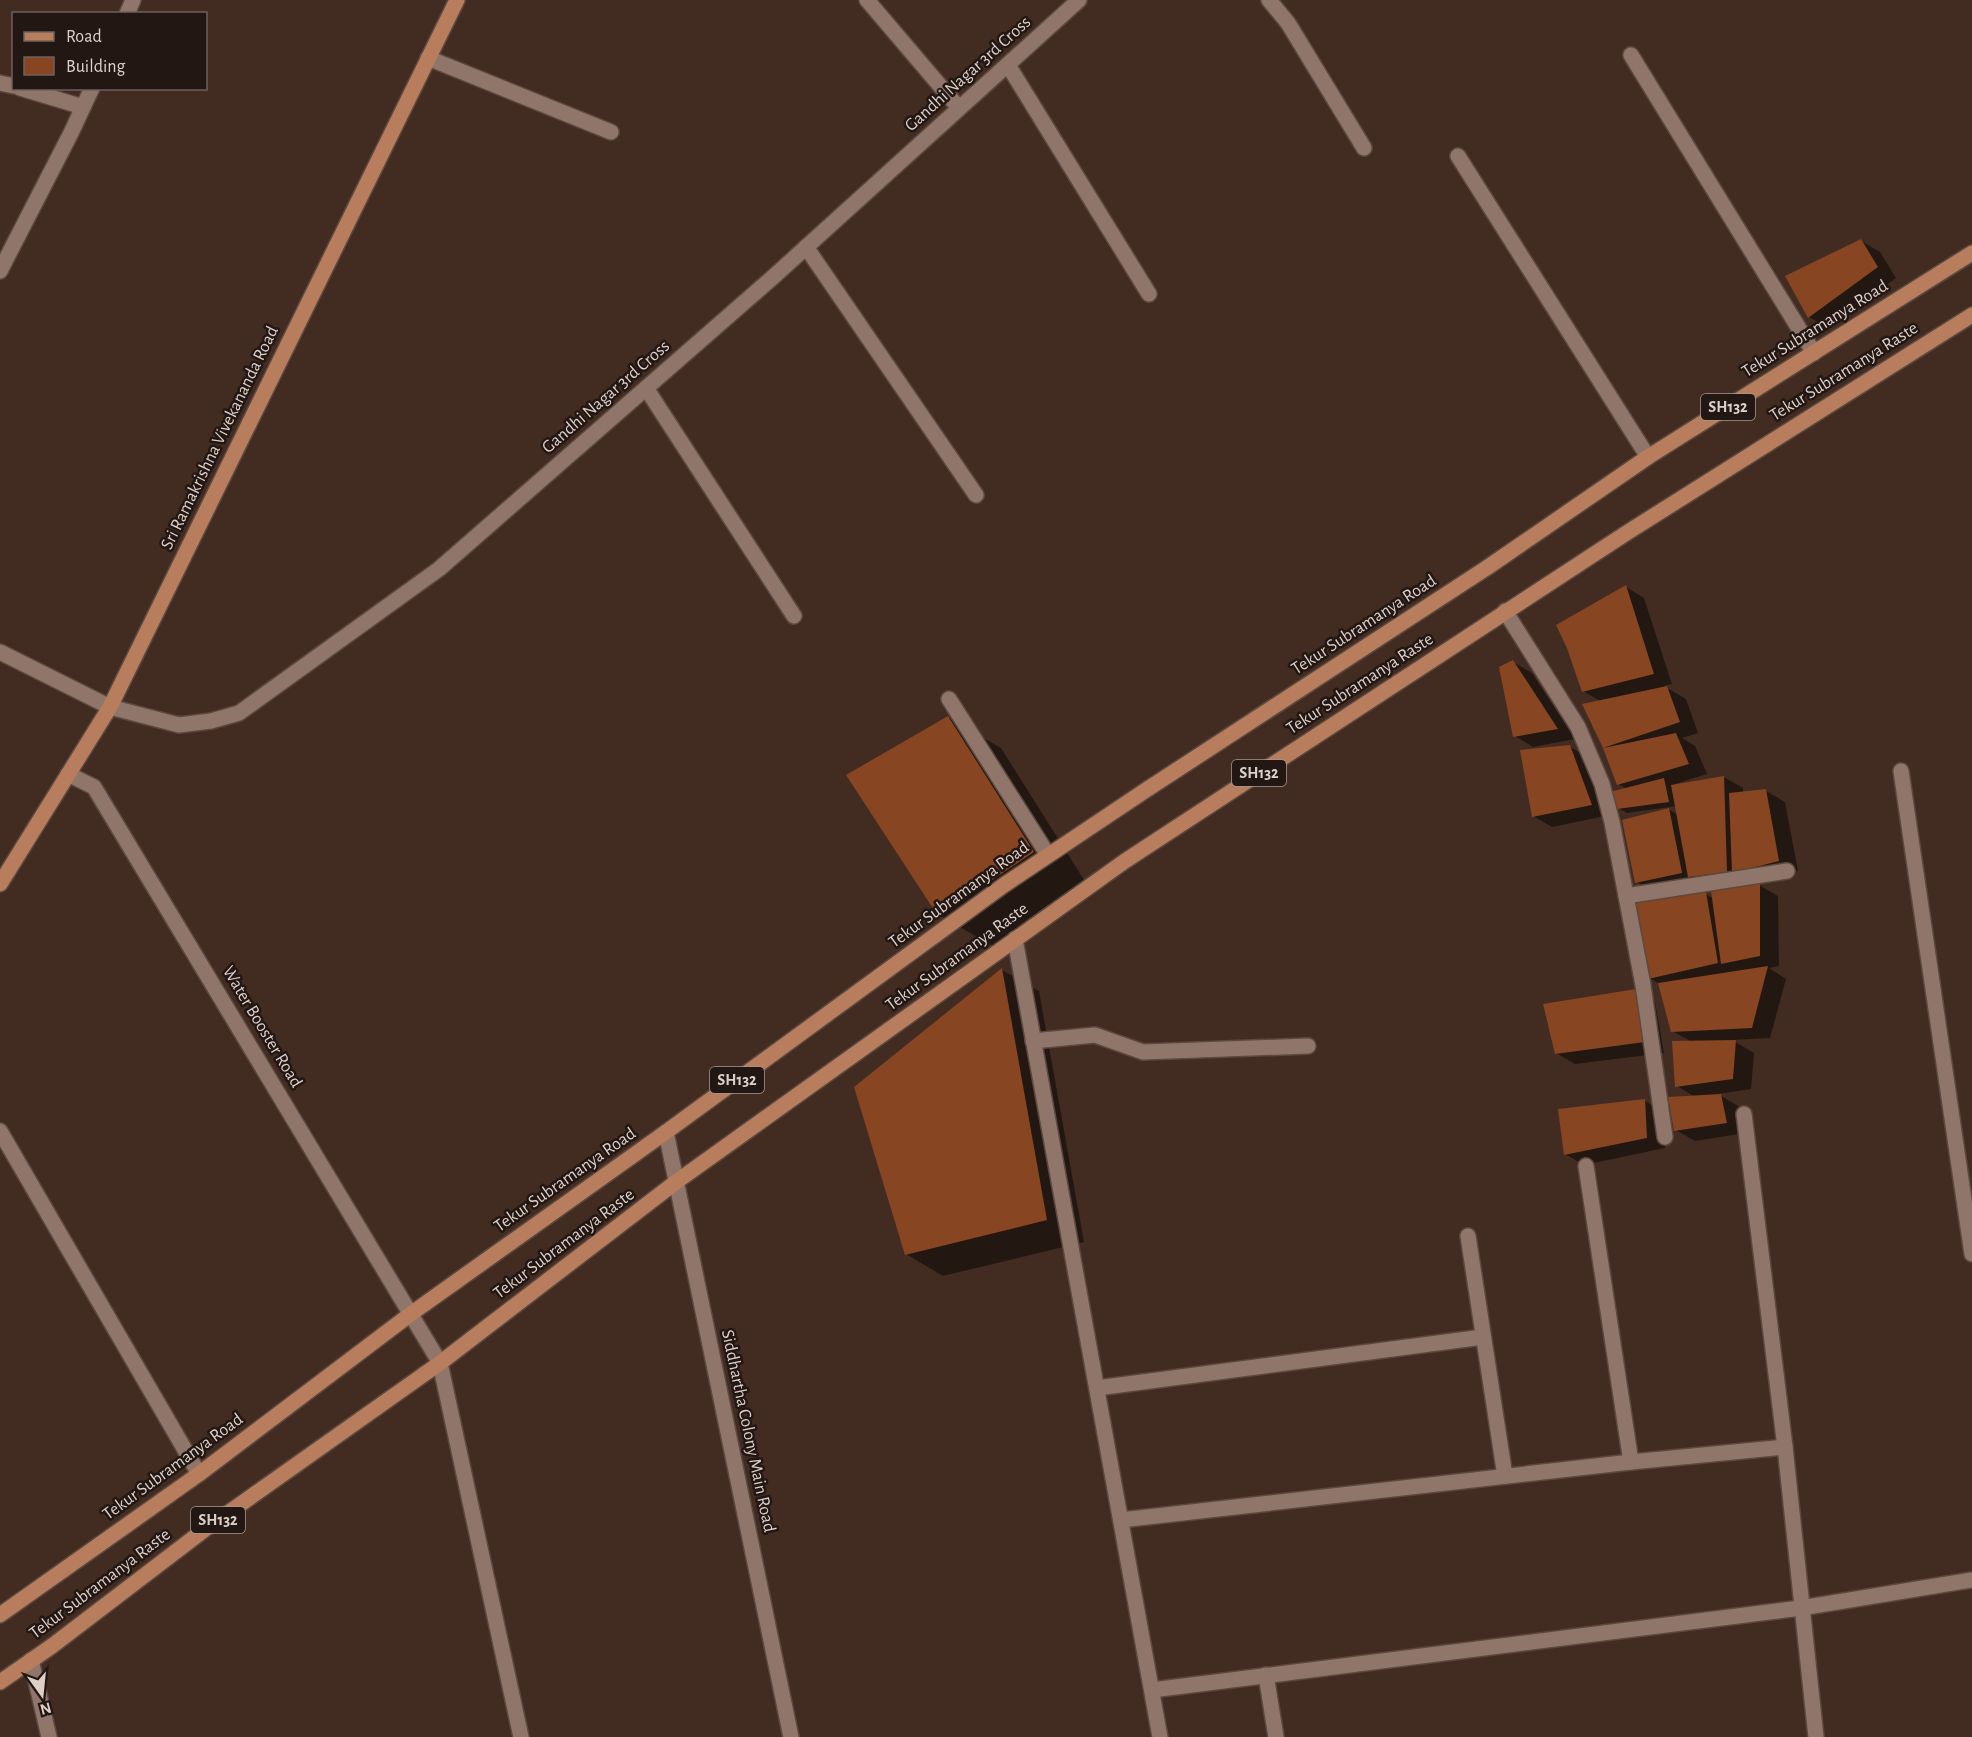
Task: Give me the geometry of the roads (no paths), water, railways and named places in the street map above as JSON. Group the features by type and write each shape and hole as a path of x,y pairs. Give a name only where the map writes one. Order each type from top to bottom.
{"main road":[{"name":"Sri Ramakrishna Vivekananda Road","path":"0,884 110,707 457,0"},
{"name":"Tekur Subramanya Road","path":"0,1615 199,1474 412,1313 666,1132 994,892 1488,567 1648,457 1972,254"},
{"name":"Tekur Subramanya Raste","path":"0,1682 52,1646 204,1530 440,1363 676,1182 1125,861 1505,611 1972,315"}],"street":[{"path":"867,0 959,108"},
{"name":"Gandhi Nagar 3rd Cross","path":"0,652 110,707 179,725 211,721 239,712 439,569 806,247 1079,0"},
{"path":"1269,0 1288,23 1364,148"},
{"path":"1631,55 1814,353"},
{"path":"428,58 612,132"},
{"path":"1008,64 1149,294"},
{"path":"27,90 83,107"},
{"path":"0,271 91,90"},
{"path":"1458,156 1648,457"},
{"path":"806,247 976,495"},
{"path":"646,388 794,616"},
{"path":"1505,611 1578,728 1602,784 1612,822 1643,986 1665,1137"},
{"path":"949,699 1048,855"},
{"path":"1901,771 1972,1254"},
{"name":"Water Booster Road","path":"68,774 94,787 440,1363 521,1737"},
{"path":"1626,896 1787,871"},
{"path":"1014,939 1160,1737"},
{"path":"1033,1041 1095,1035 1143,1052 1308,1046"},
{"path":"1744,1114 1785,1447 1816,1737"},
{"path":"0,1131 199,1474"},
{"name":"Siddhartha Colony Main Road","path":"666,1132 791,1737"},
{"path":"1586,1166 1631,1462"},
{"path":"1468,1236 1505,1476"},
{"path":"1097,1388 1484,1337"},
{"path":"1120,1520 1631,1462 1785,1447"},
{"path":"1152,1690 1802,1608 1972,1580"},
{"path":"31,1660 50,1737"},
{"path":"1266,1675 1276,1737"}]}
